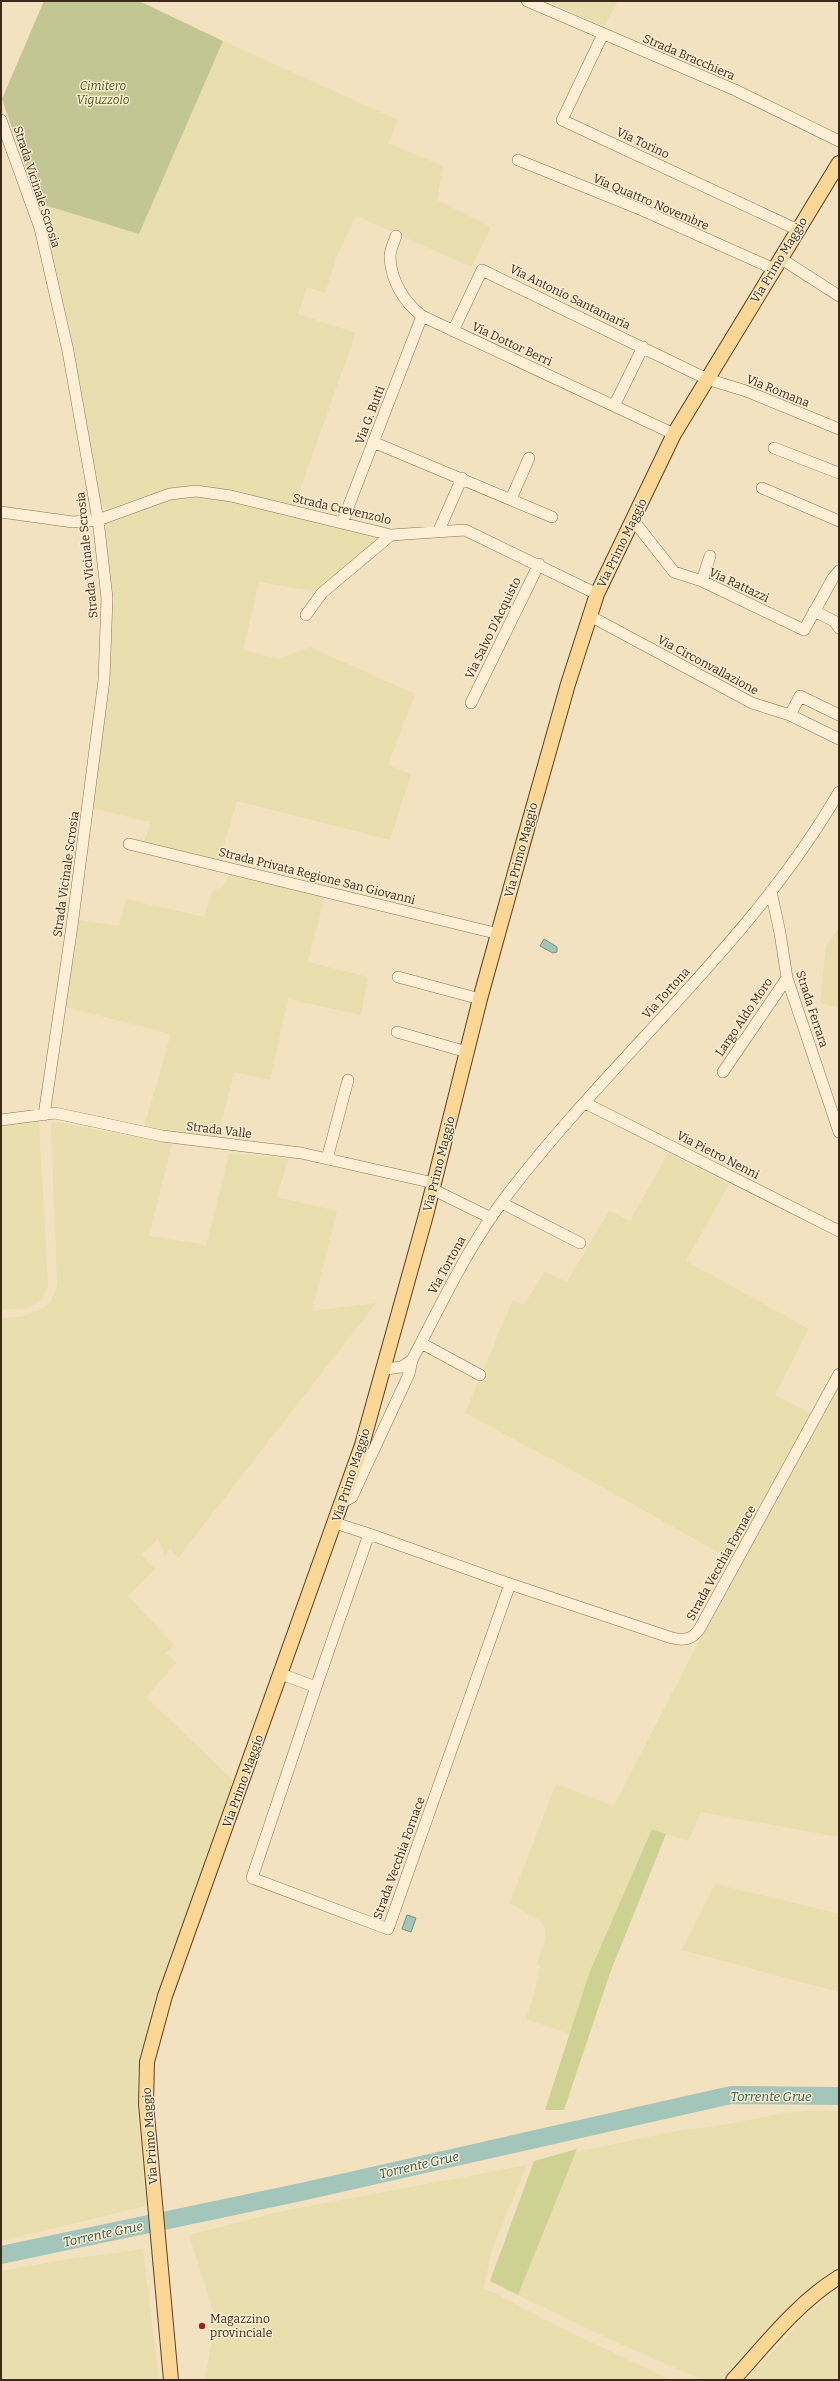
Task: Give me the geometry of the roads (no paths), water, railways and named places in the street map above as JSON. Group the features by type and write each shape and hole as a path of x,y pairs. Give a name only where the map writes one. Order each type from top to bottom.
{"main road":[{"name":"Via Primo Maggio","path":"170,2380 159,2236 146,2104 147,2062 165,1996 343,1502 385,1369 480,999 568,684 597,594 674,434 839,163"},
{"path":"733,2380 794,2315 824,2286 839,2277"}],"street":[{"name":"Strada Bracchiera","path":"527,1 735,90 839,141"},
{"name":"Via Torino","path":"603,34 562,120 798,230"},
{"name":"Strada Vicinale Scrosia","path":"1,120 40,228 68,351 98,520 107,598 104,680 73,918 44,1115"},
{"name":"Via Quattro Novembre","path":"518,160 777,263 839,296"},
{"name":"Via Dottor Berri","path":"396,236 390,256 393,274 400,292 408,305 422,316 674,434"},
{"name":"Via Antonio Santamaria","path":"453,330 482,270 707,379"},
{"name":"Via G. Butti","path":"342,523 422,316"},
{"path":"614,406 643,347"},
{"name":"Via Romana","path":"707,379 746,391 839,429"},
{"path":"373,442 552,517"},
{"path":"774,448 839,473"},
{"path":"510,499 529,458"},
{"path":"439,530 462,478"},
{"path":"762,488 839,521"},
{"name":"Strada Crevenzolo","path":"1,512 73,522 98,520 170,494 196,491 231,496 391,535 439,530 465,530 539,564 597,594"},
{"name":"Via Rattazzi","path":"633,520 674,572 702,581 804,630 814,611"},
{"path":"306,615 322,593 391,535"},
{"path":"702,581 710,556"},
{"name":"Via Salvo D'Acquisto","path":"471,703 539,564"},
{"path":"839,571 833,578 814,611 834,621 839,628"},
{"name":"Via Circonvallazione","path":"590,616 752,703 790,716 839,739"},
{"path":"790,716 800,696 839,715"},
{"name":"Via Tortona","path":"343,1502 352,1497 365,1472 409,1374 412,1360 477,1236 502,1202 585,1103 731,940 771,891 839,792"},
{"name":"Strada Privata Regione San Giovanni","path":"129,844 499,934"},
{"name":"Strada Ferrara","path":"771,891 780,933 787,978 839,1132"},
{"path":"398,977 480,999"},
{"name":"Largo Aldo Moro","path":"723,1072 787,978"},
{"path":"397,1032 467,1052"},
{"path":"327,1159 348,1080"},
{"name":"Via Pietro Nenni","path":"585,1103 839,1231"},
{"name":"Strada Valle","path":"1,1120 55,1113 162,1136 301,1153 433,1186 491,1218"},
{"path":"502,1202 580,1243"},
{"path":"421,1343 480,1375"},
{"path":"385,1369 402,1367 412,1360"},
{"name":"Strada Vecchia Fornace","path":"510,1584 388,1929 252,1878 316,1686 369,1534 510,1584 672,1638 685,1640 690,1638 700,1628 839,1374"},
{"path":"335,1523 369,1534"},
{"path":"281,1674 316,1686"}],"water":[{"path":"544,939 557,947 557,952 553,953 540,946"},
{"path":"407,1915 416,1918 411,1932 402,1929"}],"waterway":[{"name":"Torrente Grue","path":"1,2255 301,2192 731,2095 839,2096"}],"place":[{"name":"Magazzino provinciale","path":"202,2326"}],"park label":[{"name":"Cimitero Viguzzolo","path":"103,93"}]}
